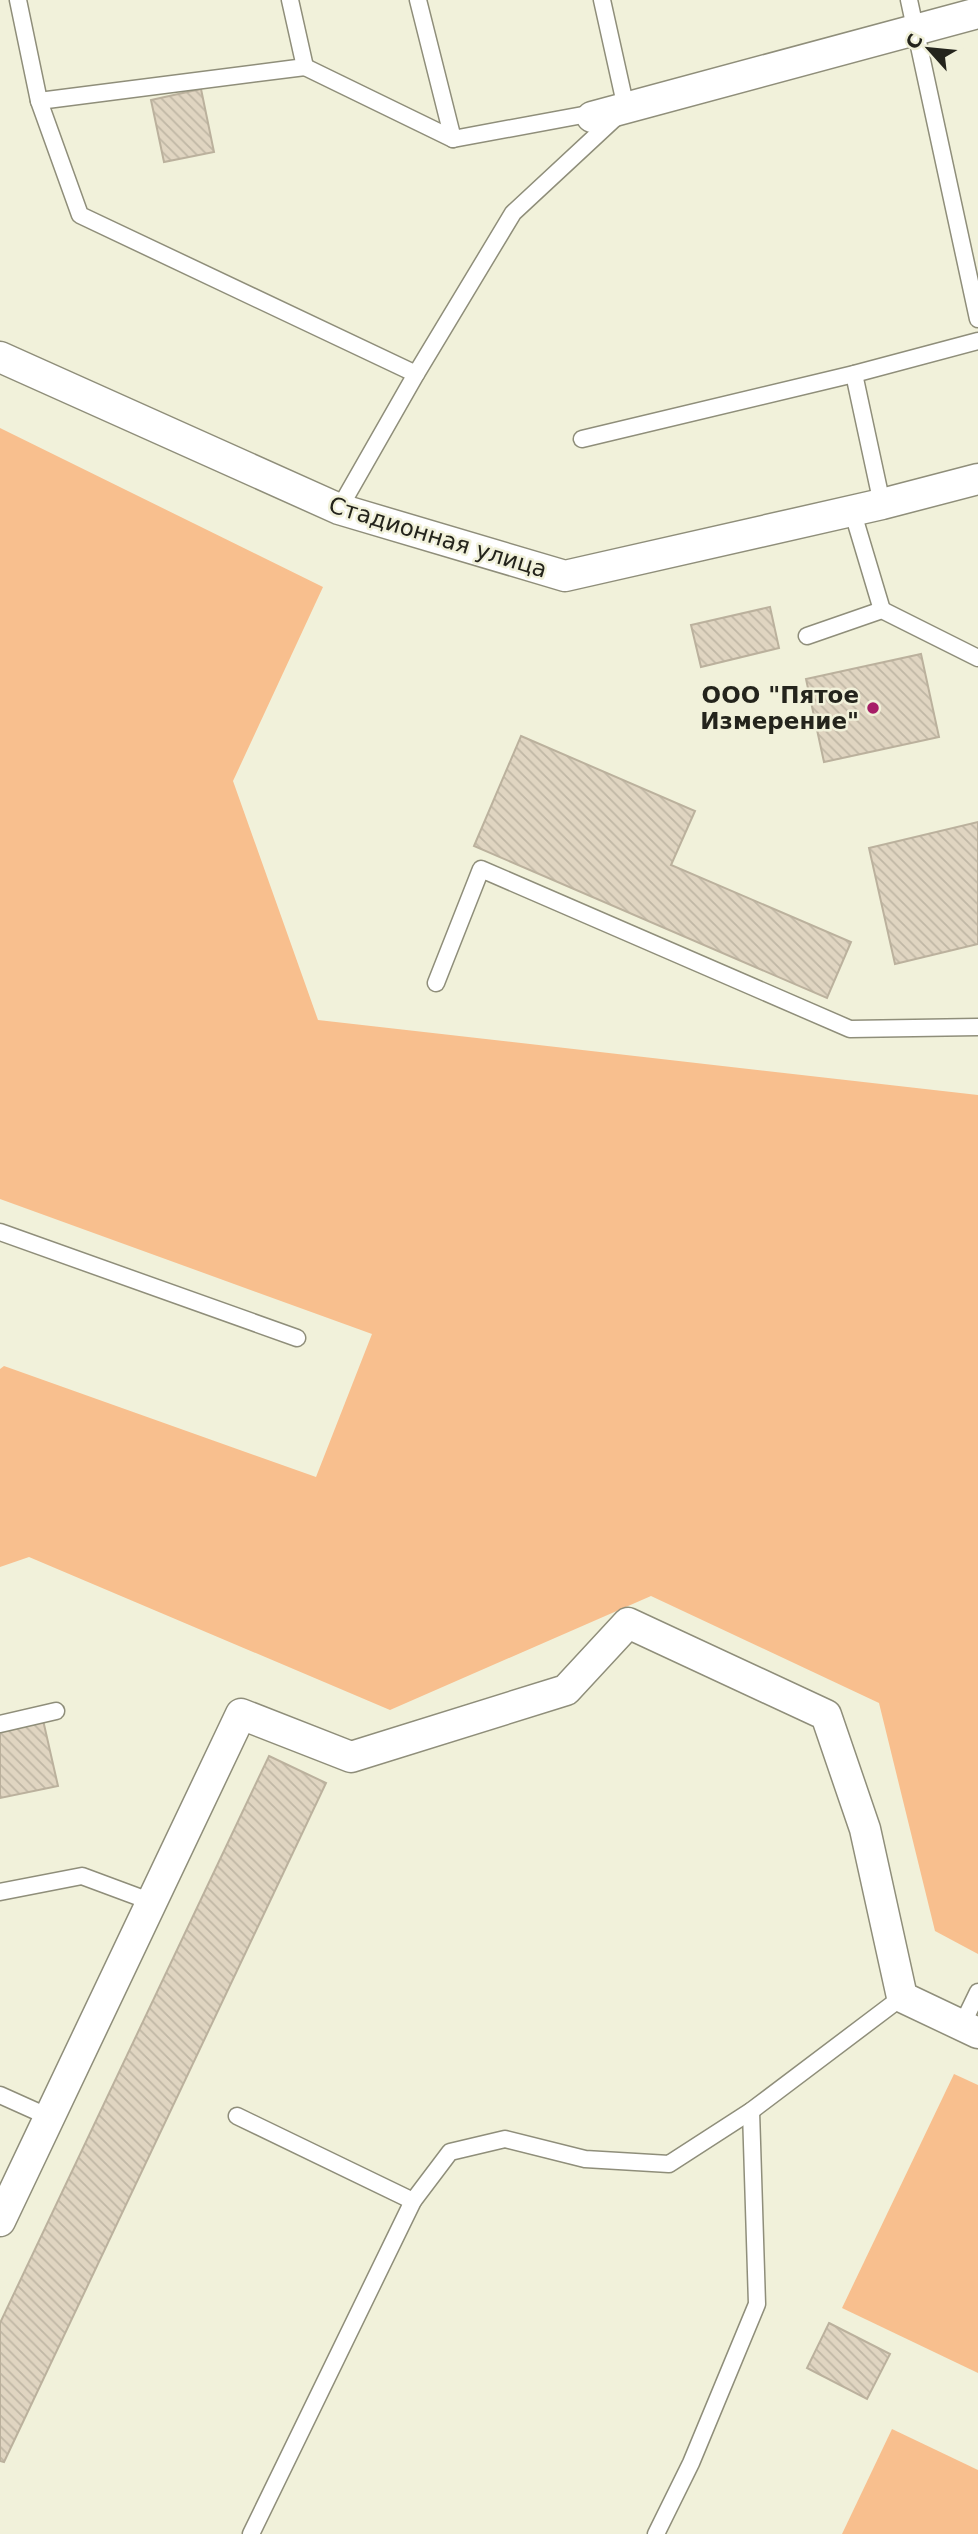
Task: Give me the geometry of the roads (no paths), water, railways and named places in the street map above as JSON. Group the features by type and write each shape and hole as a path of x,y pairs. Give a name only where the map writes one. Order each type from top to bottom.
{"street":[{"path":"592,117 978,13"},
{"name":"Стадионная улица","path":"0,357 340,509 565,576 882,504 978,479"},
{"path":"0,2221 241,1714 351,1757 566,1690 628,1623 826,1715 865,1829 902,1997 970,2029"}],"lane":[{"path":"18,0 40,101 80,215 415,374"},
{"path":"290,0 305,67"},
{"path":"418,0 453,139"},
{"path":"602,0 626,108"},
{"path":"909,0 978,319"},
{"path":"40,101 305,67 453,139 626,108"},
{"path":"340,509 415,374 513,213 626,108"},
{"path":"582,439 854,374 978,341"},
{"path":"854,374 882,504"},
{"path":"852,510 883,610"},
{"path":"807,636 883,610 978,658"},
{"path":"436,983 481,869 850,1029 978,1027"},
{"path":"0,1232 297,1338"},
{"path":"0,1724 56,1711"},
{"path":"0,1892 82,1876 152,1902"},
{"path":"970,2029 978,1992"},
{"path":"251,2534 413,2201 450,2151 505,2139 585,2159 670,2164 751,2111 902,1997"},
{"path":"0,2095 50,2117"},
{"path":"656,2534 691,2463 757,2304 751,2111"},
{"path":"237,2116 413,2201"}],"place":[{"name":"ООО \"Пятое Измерение\"","path":"873,708"}]}
